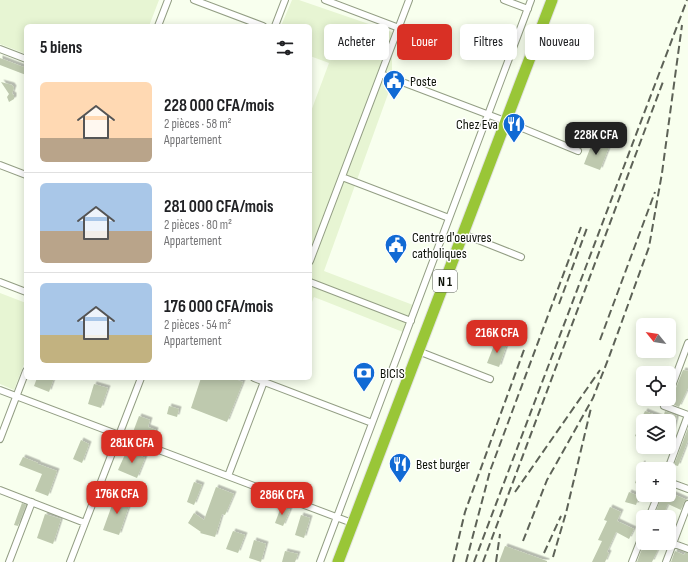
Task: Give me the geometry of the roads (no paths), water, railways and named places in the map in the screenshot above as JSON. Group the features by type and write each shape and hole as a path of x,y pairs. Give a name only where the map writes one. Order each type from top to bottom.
{"highway":[{"name":"N 1","path":"338,562 552,0"}],"street":[{"path":"159,24 168,0"},
{"path":"194,0 258,24"},
{"path":"276,24 285,0"},
{"path":"325,0 397,27"},
{"path":"400,24 409,0"},
{"path":"504,0 528,9"},
{"path":"320,562 531,0"},
{"path":"312,256 397,33"},
{"path":"0,49 24,58"},
{"path":"381,74 578,150"},
{"path":"0,165 24,174"},
{"path":"342,177 449,218"},
{"path":"463,234 521,257"},
{"path":"0,282 24,291"},
{"path":"312,283 411,320"},
{"path":"676,375 688,343"},
{"path":"418,351 490,379"},
{"path":"0,439 24,377"},
{"path":"70,562 140,380"},
{"path":"228,476 265,380 372,423"},
{"path":"0,390 352,524"},
{"path":"664,406 688,415 686,426 671,462"},
{"path":"676,485 688,489"},
{"path":"0,490 86,522"},
{"path":"9,562 32,502"},
{"path":"676,532 688,504"},
{"path":"676,545 688,549"},
{"path":"632,562 637,550"},
{"path":"666,562 669,550"}],"railway":[{"path":"474,562 687,0"},
{"path":"523,541 547,480 593,398 649,247 662,173 682,25"},
{"path":"483,562 664,79"},
{"path":"600,340 655,192"},
{"path":"466,562 490,471 581,227"},
{"path":"559,304 587,228"},
{"path":"453,562 465,512 525,347"},
{"path":"515,492 600,370"},
{"path":"553,557 566,513 591,408"},
{"path":"544,553 561,516"},
{"path":"496,562 500,534"}],"place":[{"name":"Poste","path":"394,100"},
{"name":"Chez Eva","path":"514,144"},
{"name":"Centre d'oeuvres catholiques","path":"396,264"},
{"name":"BICIS","path":"364,392"},
{"name":"Best burger","path":"400,484"}]}
